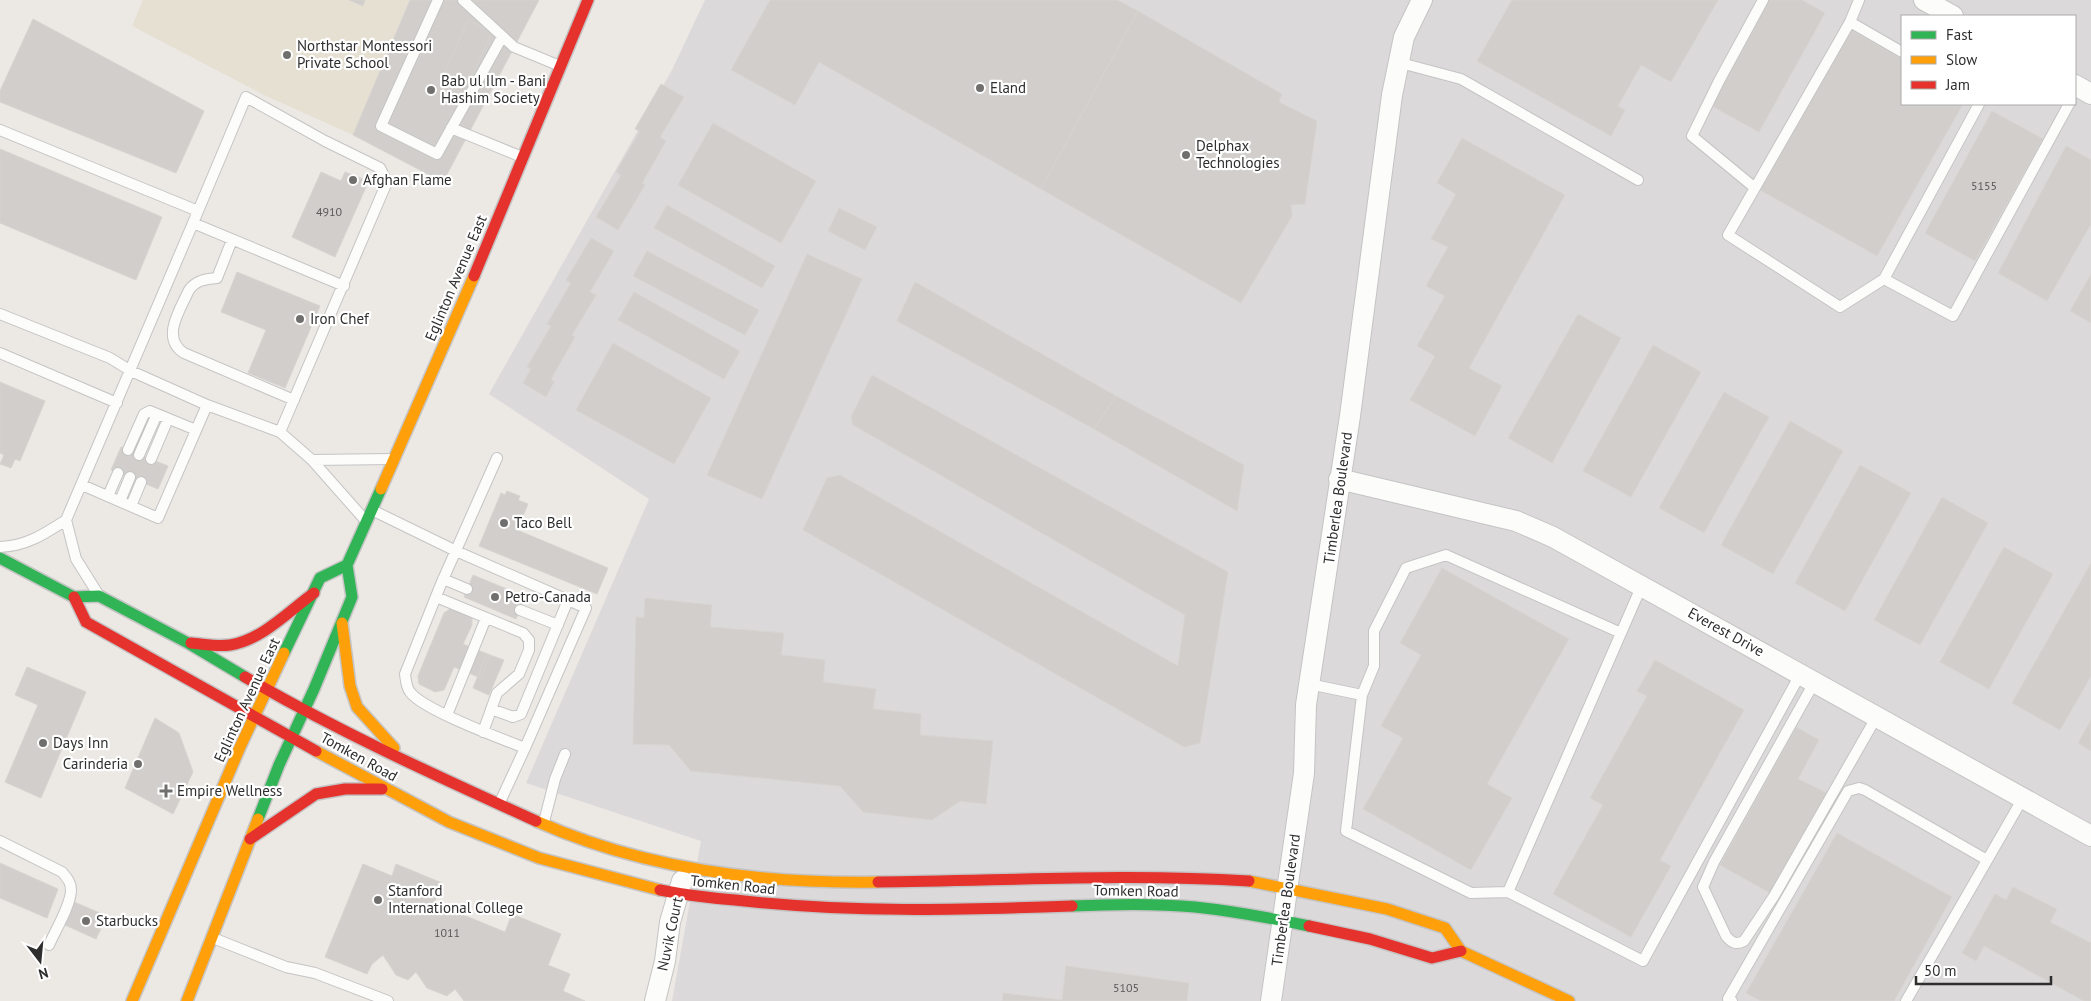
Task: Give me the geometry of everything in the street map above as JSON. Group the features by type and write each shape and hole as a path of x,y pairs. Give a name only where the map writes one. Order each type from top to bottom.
{"main road":[{"name":"Eglinton Avenue East","path":"132,1001 255,716 320,578 346,565 366,522 523,157 588,0"},
{"path":"0,558 74,597 99,596"},
{"path":"187,1001 250,838 352,597 346,565"},
{"path":"188,643 234,644 259,633 314,593"},
{"name":"Tomken Road","path":"74,597 86,622 386,789 449,822 508,847 596,876 678,894 785,906 984,909 1126,904 1193,907 1254,915 1370,939 1432,958 1461,952 1445,928 1387,909 1259,882 1172,877 825,883 749,877 686,867 611,848 544,824 499,805 303,711 188,643 99,596"},
{"path":"342,623 350,686 357,707 409,763"},
{"path":"250,838 316,794 345,789 386,789"},
{"path":"1461,952 1569,1001"}],"street":[{"name":"Timberlea Boulevard","path":"1271,1001 1304,773 1306,705 1350,416 1398,62 1404,37 1422,0"},
{"path":"1924,0 1951,15"},
{"name":"Everest Drive","path":"1339,479 1516,520 1553,537 1808,677 2091,836"},
{"name":"Nuvik Court","path":"655,1001 665,961 670,922 686,867"}],"lane":[{"path":"438,0 381,126 437,154 502,36"},
{"path":"463,0 514,47 561,66"},
{"path":"1755,188 1692,136 1763,0"},
{"path":"1859,0 1850,22 1728,235 1840,306 1884,279 1978,105"},
{"path":"1850,22 1901,51"},
{"path":"1398,62 1461,79 1638,180"},
{"path":"0,547 15,546 38,539 66,520 246,97 325,141 380,168 387,182 280,432"},
{"path":"1884,279 1953,316 2071,105"},
{"path":"451,128 523,157"},
{"path":"0,130 198,210"},
{"path":"193,223 344,286"},
{"path":"232,240 217,278 201,281 193,285 189,290 173,328 175,345 184,353 294,400"},
{"path":"0,314 110,358 131,371 207,405 280,432 312,460 366,522"},
{"path":"0,353 117,402"},
{"path":"82,485 158,518 207,405"},
{"path":"128,450 144,414 150,411 196,430"},
{"path":"139,455 157,414"},
{"path":"151,460 168,418"},
{"path":"497,458 443,579 406,669 406,679 410,693 416,699 482,732 525,748"},
{"path":"312,460 394,459"},
{"path":"108,496 118,473"},
{"path":"120,501 130,477"},
{"path":"130,506 141,482"},
{"path":"371,510 456,551 586,608 499,805"},
{"path":"66,520 76,559 99,596"},
{"path":"1621,634 1446,556 1406,568 1374,631 1374,666 1362,695 1346,831 1471,892 1508,892 1643,961 1808,677"},
{"path":"443,579 467,589"},
{"path":"1508,892 1642,585"},
{"path":"436,597 523,633 529,640 530,647 520,672 498,691 482,732"},
{"path":"490,709 513,717 521,714 568,600"},
{"path":"520,610 558,625"},
{"path":"447,715 486,618"},
{"path":"1808,677 1703,887 1726,936 1731,942 1738,944 1744,941 1774,896 1877,716"},
{"path":"1309,684 1362,695"},
{"path":"544,824 555,778 565,754"},
{"path":"1732,1001 1728,999 1848,791 1852,789 1865,790 1987,860"},
{"path":"1906,1001 2023,798"},
{"path":"0,841 62,872 69,880 70,898 49,945"},
{"path":"211,938 286,967 315,973 388,1001"}],"shaded area":[{"name":"Northstar Montessori Private School","path":"143,0 410,0 353,135 264,95 132,26"},
{"path":"705,0 2091,0 2091,1001 672,1001 701,841 526,783 649,499 489,394 672,70"}],"building":[{"path":"349,0 365,0 363,6"},
{"name":"Bab ul Ilm - Bani Hashim Society","path":"410,0 539,0 443,182 353,135"},
{"name":"Eland","path":"770,0 1117,0 1138,11 1041,189 819,62 795,105 731,70"},
{"path":"1512,0 1718,0 1671,82 1641,65 1618,106 1625,110 1611,136 1477,61"},
{"path":"1769,0 1802,0 1825,13 1759,132 1710,105"},
{"name":"Delphax Technologies","path":"1138,11 1282,94 1279,102 1317,121 1305,204 1291,205 1292,216 1241,303 1041,189"},
{"path":"33,19 204,111 176,173 0,102 0,91"},
{"name":"Bab ul Ilm - Bani Hashim Society","path":"468,20 492,32 464,94 440,83"},
{"path":"1851,30 1901,58 1901,105 1962,105 1877,256 1760,190"},
{"path":"661,84 684,97 660,137 666,141 642,183 645,185 618,230 596,217 621,175 616,172 640,131 635,129"},
{"path":"1992,111 2043,139 1975,261 1925,233"},
{"path":"713,123 816,181 781,243 678,185"},
{"path":"1462,138 1565,195 1469,368 1502,386 1475,436 1410,400 1435,356 1417,346 1445,296 1426,286 1448,247 1431,239 1456,194 1437,183"},
{"path":"2066,146 2091,160 2091,224 2047,301 1998,273"},
{"path":"0,149 162,217 136,280 0,223"},
{"path":"321,172 341,181 345,172 363,179 366,187 335,257 292,237"},
{"path":"667,205 775,266 762,288 654,228"},
{"path":"839,208 877,227 865,250 828,231"},
{"path":"591,238 614,251 590,292 596,295 572,335 575,337 551,379 554,382 546,397 523,383 531,369 527,367 551,326 547,324 571,283 566,280"},
{"path":"647,251 759,310 745,335 633,276"},
{"path":"807,254 862,279 762,499 707,475"},
{"path":"237,272 320,306 285,388 248,373 266,330 221,312"},
{"path":"2091,274 2091,323 2070,311"},
{"path":"915,282 1116,396 1094,429 897,321"},
{"path":"634,292 740,351 724,379 618,320"},
{"path":"1578,314 1621,338 1552,463 1508,438"},
{"path":"613,343 711,398 674,464 576,410"},
{"path":"1653,345 1701,372 1631,497 1583,471"},
{"path":"872,375 1228,572 1200,743 1184,747 803,530 827,478 840,475 1178,666 1185,615 853,425 851,417"},
{"path":"0,382 45,401 20,461 15,459 11,468 0,464 4,455 0,453"},
{"path":"1724,392 1769,417 1704,533 1659,508"},
{"path":"1116,396 1244,465 1237,511 1094,429"},
{"path":"1790,421 1843,451 1773,574 1721,545"},
{"path":"121,447 168,466 158,489 111,470"},
{"path":"1860,465 1911,493 1845,611 1795,583"},
{"path":"507,491 520,496 518,500 528,504 517,530 608,568 597,594 479,546 501,493 505,495"},
{"path":"1942,497 1988,523 1920,645 1874,620"},
{"path":"2004,547 2053,574 1989,689 1940,662"},
{"path":"2091,563 2091,676 2060,730 2012,703"},
{"path":"1442,568 1569,639 1487,784 1512,798 1471,870 1363,809 1403,738 1381,726 1421,655 1400,643"},
{"name":"Petro-Canada","path":"473,575 526,597 516,619 464,597"},
{"path":"645,598 712,605 710,627 784,633 781,655 825,660 823,682 876,689 873,709 921,714 920,735 993,741 986,804 960,801 932,820 863,812 840,786 691,771 669,745 633,744 636,617 644,618"},
{"path":"451,608 472,618 472,625 463,644 490,655 481,678 454,667 444,690 435,692 419,684 418,676 444,613"},
{"path":"487,654 504,660 489,695 473,688"},
{"path":"1655,660 1744,710 1660,860 1671,866 1631,937 1553,894 1603,805 1590,798 1647,696 1637,691"},
{"name":"Days Inn","path":"27,667 86,692 41,798 5,782 38,705 15,695"},
{"path":"155,718 179,733 193,772 173,814 125,788"},
{"path":"2091,720 2091,751 2078,743"},
{"path":"1796,727 1819,740 1798,779 1827,793 1770,893 1720,865"},
{"path":"1837,833 1952,897 1894,1001 1761,1001 1746,993"},
{"path":"0,863 58,889 47,918 0,898"},
{"path":"363,864 392,876 396,864 442,883 434,903 505,932 512,914 561,934 548,965 570,974 563,991 585,1001 464,1001 455,989 447,996 427,988 416,972 408,980 396,975 383,955 372,964 367,974 325,957"},
{"path":"2013,887 2057,909 2050,922 2091,943 2091,1001 2084,1001 1984,946 1976,961 1962,953 1995,894 2006,900"},
{"name":"Starbucks","path":"74,902 107,916 96,939 65,925"},
{"path":"1066,966 1189,983 1187,1001 1002,1001 1003,993 1062,1000"}],"traffic: fast":[{"path":"258,819 279,765 314,689 352,597 347,565 381,489"},
{"path":"0,558 74,597 99,596 188,643 245,677"},
{"path":"284,653 320,578 347,565"},
{"path":"1072,906 1134,904 1195,907 1309,926"}],"traffic: slow":[{"path":"381,489 474,276"},
{"path":"342,623 350,686 357,707 394,748"},
{"path":"132,1001 240,747 284,653"},
{"path":"316,751 449,822 539,858 660,890"},
{"path":"187,1001 258,819"},
{"path":"536,821 618,851 704,870 791,880 878,882"},
{"path":"1249,881 1387,909 1445,928 1461,951 1569,1001"}],"traffic: jam":[{"path":"474,276 588,0"},
{"path":"191,643 220,646 242,642 275,624 314,593"},
{"path":"74,597 86,622 316,751"},
{"path":"245,677 352,735 536,821"},
{"path":"250,839 316,794 345,789 382,789"},
{"path":"878,882 1110,878 1249,881"},
{"path":"660,890 777,904 861,909 988,909 1072,906"},
{"path":"1309,926 1370,939 1432,958 1461,951"}],"place":[{"name":"Northstar Montessori Private School","path":"287,55"},
{"name":"Eland","path":"980,88"},
{"name":"Bab ul Ilm - Bani Hashim Society","path":"431,90"},
{"name":"Delphax Technologies","path":"1186,155"},
{"name":"Afghan Flame","path":"353,180"},
{"name":"Iron Chef","path":"300,319"},
{"name":"Taco Bell","path":"504,523"},
{"name":"Petro-Canada","path":"495,597"},
{"name":"Days Inn","path":"43,743"},
{"name":"Carinderia","path":"138,764"},
{"name":"Empire Wellness","path":"166,791"},
{"name":"Stanford International College","path":"378,900"},
{"name":"Starbucks","path":"86,921"}]}
